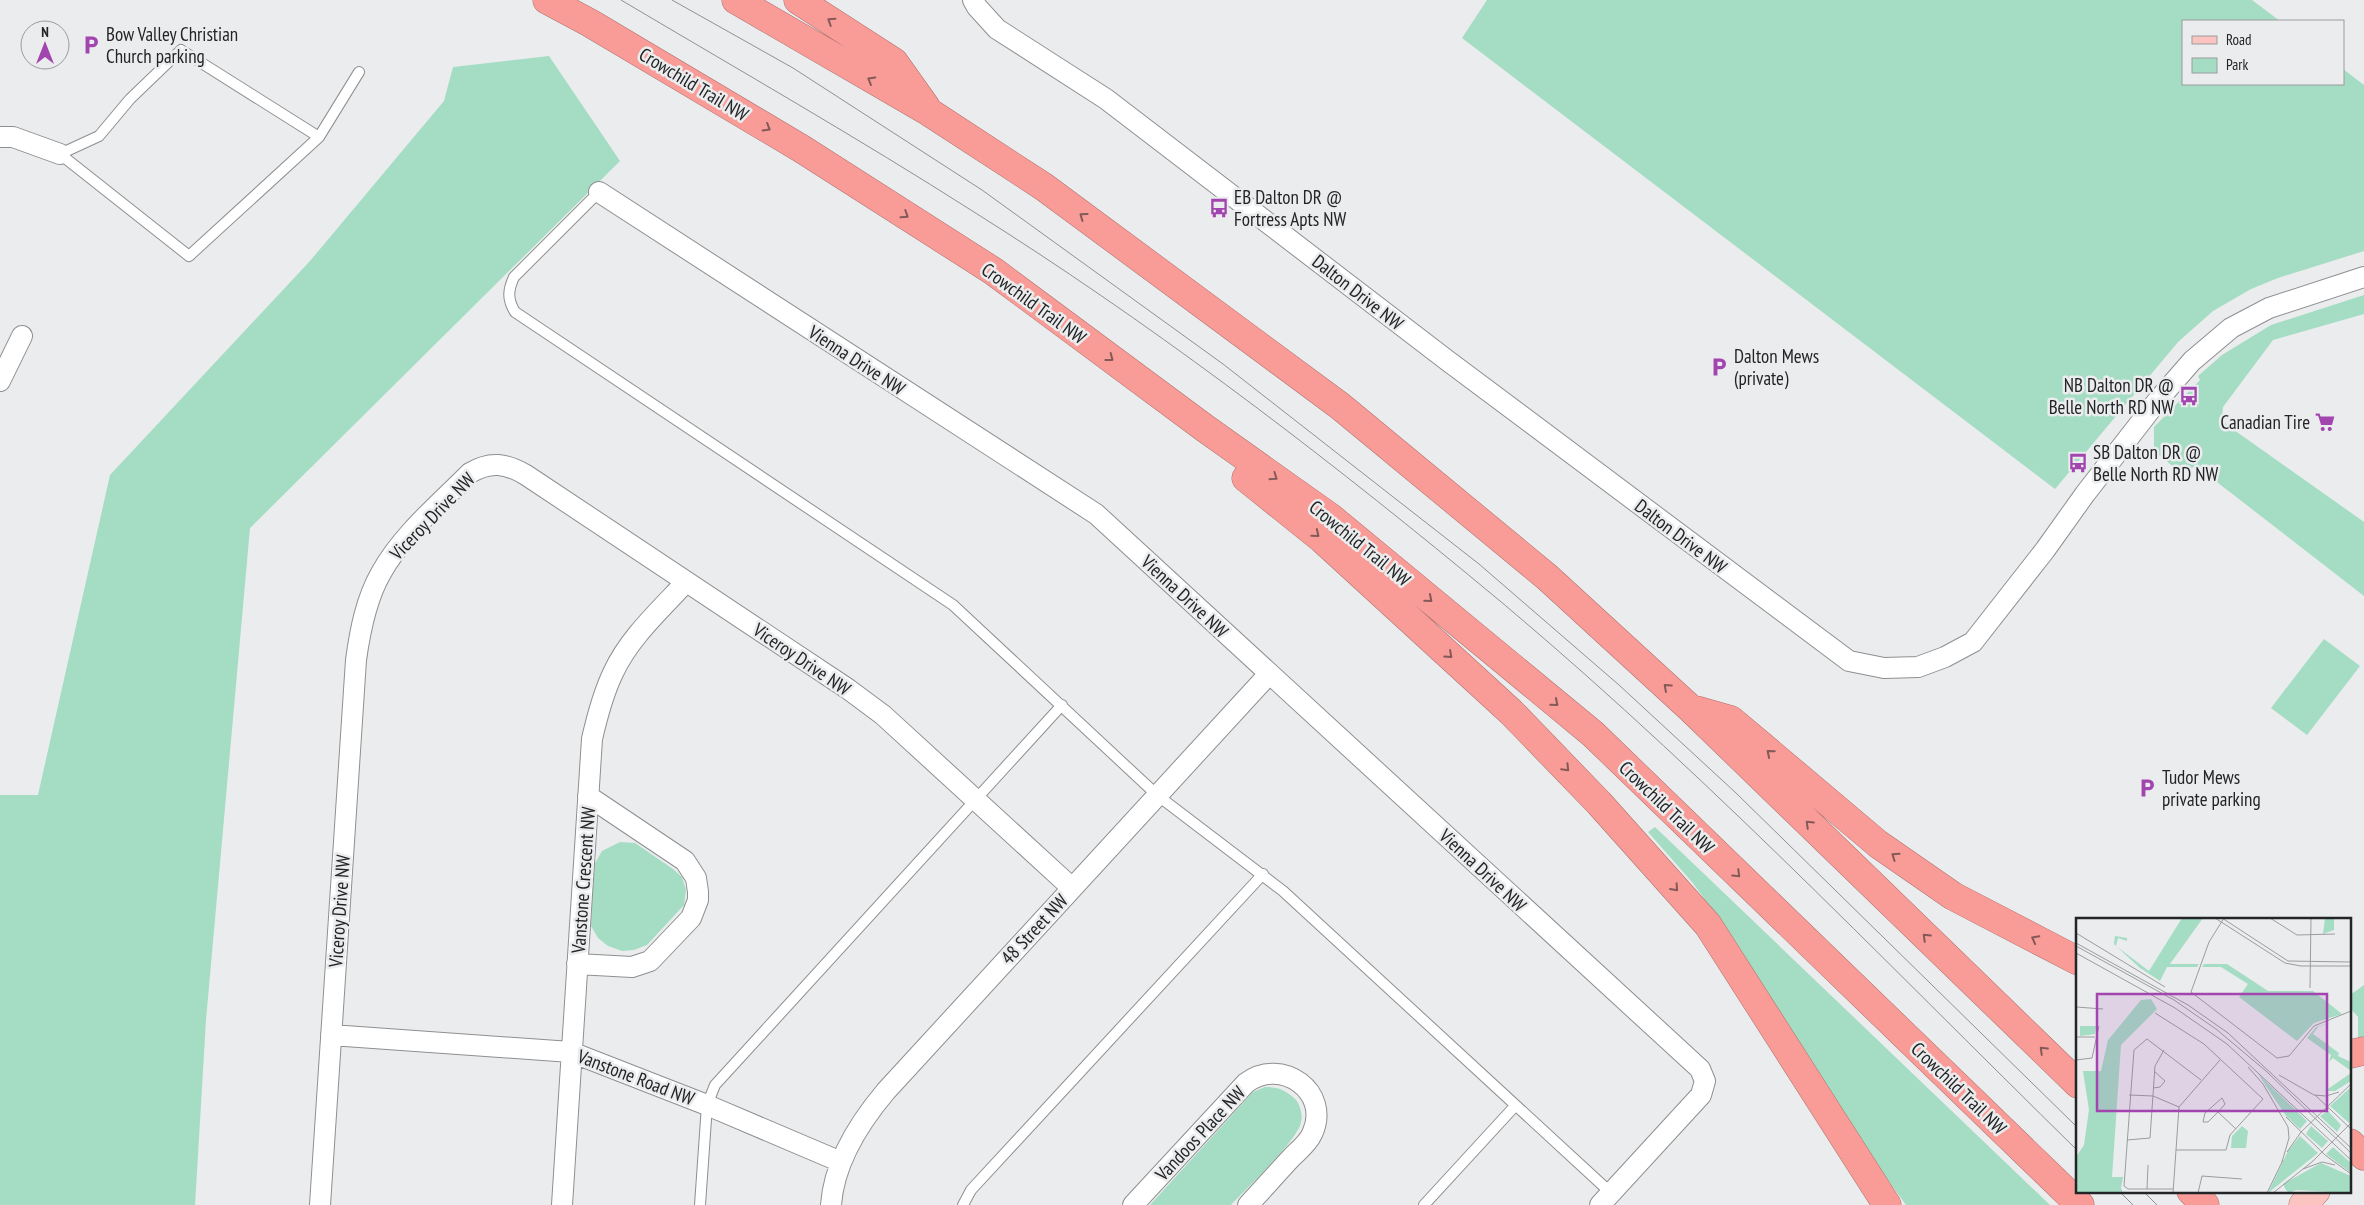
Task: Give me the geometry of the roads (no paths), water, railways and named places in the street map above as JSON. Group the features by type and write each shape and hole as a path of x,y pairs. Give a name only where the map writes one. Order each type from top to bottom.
{"highway":[{"name":"Crowchild Trail NW","path":"547,0 590,23 802,149 993,271 1206,429 1330,517 1593,734 2080,1205"},
{"path":"736,0 929,112 1044,187 1340,406 1547,577 1691,709 2076,1082"},
{"path":"798,0 894,62 929,112"},
{"path":"1206,429 1233,468 1322,539 1511,712 1599,802 1708,925 1887,1205"},
{"path":"1691,709 1731,720 1878,844 1953,896 2076,961"},
{"path":"2191,1192 2205,1205"}],"street":[{"name":"Dalton Drive NW","path":"973,0 976,7 996,29 1106,99 1448,361 1849,661 1884,668 1918,667 1945,657 1972,642 2045,550 2085,494 2158,400 2192,361 2231,328 2269,308 2364,277"},
{"path":"0,137 13,137 60,154"},
{"name":"Vienna Drive NW","path":"599,192 1096,514 1700,1070 1704,1081 1701,1095 1605,1199"},
{"path":"0,381 22,336"},
{"name":"Viceroy Drive NW","path":"320,1205 358,642 368,604 380,573 396,551 470,473 486,466 502,464 526,475 848,689 884,716 1072,888"},
{"name":"Vanstone Crescent NW","path":"562,1205 592,739 606,689 614,670 633,641 686,582"},
{"name":"48 Street NW","path":"831,1205 841,1162 866,1116 886,1090 1269,674"},
{"name":"Vanstone Crescent NW","path":"577,964 632,967 650,961 691,918 698,900 696,878 684,861 588,796"},
{"name":"Vanstone Road NW","path":"331,1036 571,1052 707,1105 841,1162"},
{"name":"Vandoos Place NW","path":"1133,1205 1246,1083 1262,1074 1283,1074 1302,1084 1313,1102 1316,1117 1313,1133 1248,1205"}],"lane":[{"path":"319,137 181,50 130,99 99,136 60,154 188,256 319,137 358,72"},
{"path":"599,192 514,277 508,290 510,303 515,312 953,605 1157,795 1263,874 1515,1106 1605,1199"},
{"path":"700,1205 707,1105 715,1084 724,1071 1062,705"},
{"path":"963,1205 971,1190 1263,874"},
{"path":"1424,1205 1515,1106"}],"tram line":[{"path":"621,0 886,158 1038,253 1164,339 1286,430 1406,524 1546,640 1702,781 2076,1149"},
{"path":"672,0 793,68 982,190 1223,364 1479,564 1619,685 1736,793 2076,1126"},
{"path":"2120,1192 2133,1205"},
{"path":"2144,1192 2157,1205"}],"place":[{"name":"Bow Valley Christian Church parking","path":"91,45"},
{"name":"EB Dalton DR @ Fortress Apts NW","path":"1219,208"},
{"name":"Dalton Mews (private)","path":"1719,367"},
{"name":"NB Dalton DR @ Belle North RD NW","path":"2189,396"},
{"name":"Canadian Tire","path":"2325,422"},
{"name":"SB Dalton DR @ Belle North RD NW","path":"2078,463"},
{"name":"Tudor Mews private parking","path":"2147,788"}]}
